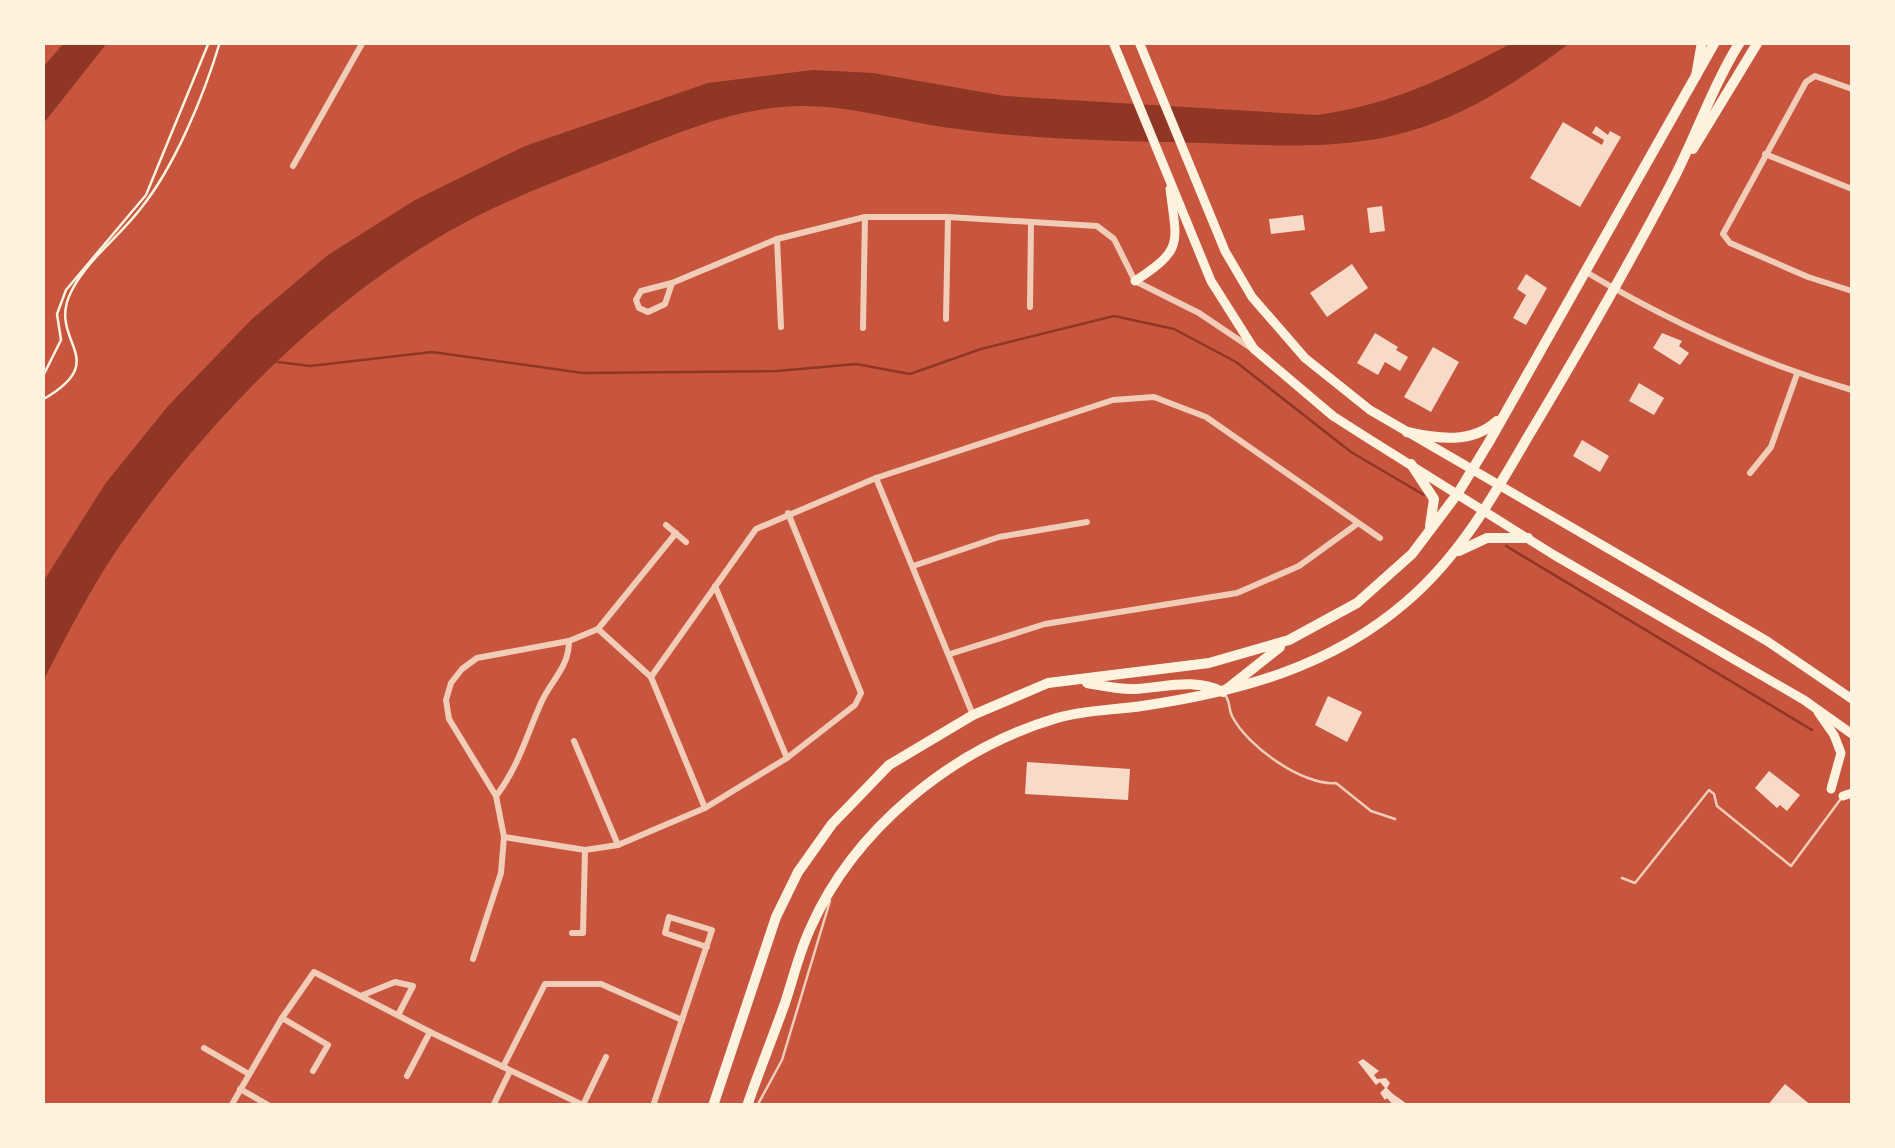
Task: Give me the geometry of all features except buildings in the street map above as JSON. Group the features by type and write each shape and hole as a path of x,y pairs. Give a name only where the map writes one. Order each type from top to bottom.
{"main road":[{"path":"1114,42 1211,281 1254,350 1333,416 1852,734"},
{"path":"1140,42 1225,251 1252,297 1305,358 1340,388 1407,432 1768,642 1852,698"},
{"path":"1696,79 1702,42"},
{"path":"713,1106 776,918 798,872 832,824 889,766 973,715 1048,684 1210,664 1288,640 1357,603 1423,541 1506,414 1715,42"},
{"path":"747,1106 809,931 829,890 859,847 912,794 990,746 1058,718 1227,697 1293,672 1374,629 1450,557 1485,511 1616,290 1740,42"},
{"path":"1683,161 1758,42"},
{"path":"1136,281 1168,259 1174,248 1168,176"},
{"path":"1407,432 1461,438 1491,427 1506,414"},
{"path":"1411,464 1434,499 1435,510 1423,541"},
{"path":"1450,557 1487,538 1528,538"},
{"path":"1227,697 1288,640"},
{"path":"1072,680 1117,689 1206,684 1227,697"},
{"path":"1818,710 1841,753 1831,790"}],"street":[{"path":"293,166 363,42"},
{"path":"1852,89 1816,76 1806,82 1723,234 1730,243 1777,264 1852,291"},
{"path":"1765,154 1852,189"},
{"path":"672,283 668,300 662,306 648,312 639,308 636,300 641,291 672,283 777,238 864,217 948,217 1097,226 1114,238 1136,281 1199,313 1254,350"},
{"path":"863,328 864,217"},
{"path":"946,318 948,217"},
{"path":"1030,306 1031,222"},
{"path":"777,238 781,327"},
{"path":"1586,272 1735,350 1852,390"},
{"path":"1750,473 1771,447 1796,374"},
{"path":"650,676 756,529 876,478 1113,400 1154,397 1206,417 1380,538"},
{"path":"876,478 973,715"},
{"path":"504,838 586,850 618,846 705,808 787,758 855,704 861,693 788,513"},
{"path":"913,566 1000,538 1087,522"},
{"path":"666,524 686,542"},
{"path":"950,654 1045,624 1237,593 1299,566 1357,524"},
{"path":"473,959 501,873 504,838 496,796 449,720 446,700 450,683 477,658 569,641 598,629 676,533"},
{"path":"714,586 787,758"},
{"path":"598,629 650,676 705,808"},
{"path":"496,796 516,769 542,699 569,660 569,641"},
{"path":"574,741 618,846"},
{"path":"572,933 584,933 586,850"},
{"path":"653,1106 712,930 670,917 665,934 706,947"},
{"path":"231,1106 314,972 584,1105 606,1056"},
{"path":"362,995 396,982 413,986 398,1015"},
{"path":"493,1106 545,984 601,984 682,1020"},
{"path":"282,1018 328,1045 314,1071"},
{"path":"407,1076 430,1032"},
{"path":"204,1048 249,1074"},
{"path":"240,1089 270,1106"}],"lane":[{"path":"1227,697 1230,713 1264,753 1323,784 1336,782 1371,811 1396,820"},
{"path":"1622,878 1635,883 1709,790 1717,806 1791,866 1852,784"},
{"path":"758,1106 782,1060 830,901 829,890"}],"path":[{"path":"42,378 61,340 57,314 66,290 152,184 209,42"},
{"path":"42,400 69,382 78,369 66,325 71,291 156,188 220,42"}],"shaded area":[{"path":"64,43 107,43 43,124 43,67"},
{"path":"1512,43 1570,43 1462,111 1423,127 1368,140 1284,145 1049,138 936,126 826,107 781,107 737,114 694,128 526,194 466,222 399,263 353,295 268,370 191,453 123,541 43,681 43,582 105,484 168,406 252,319 328,255 415,200 525,146 708,83 813,70 873,73 1005,96 1317,115 1371,104 1418,88"}],"waterway":[{"path":"278,362 310,366 432,352 583,373 777,371 856,364 910,374 981,349 1114,316 1174,329 1236,362 1351,452 1424,495"},
{"path":"1506,546 1812,730"}]}
